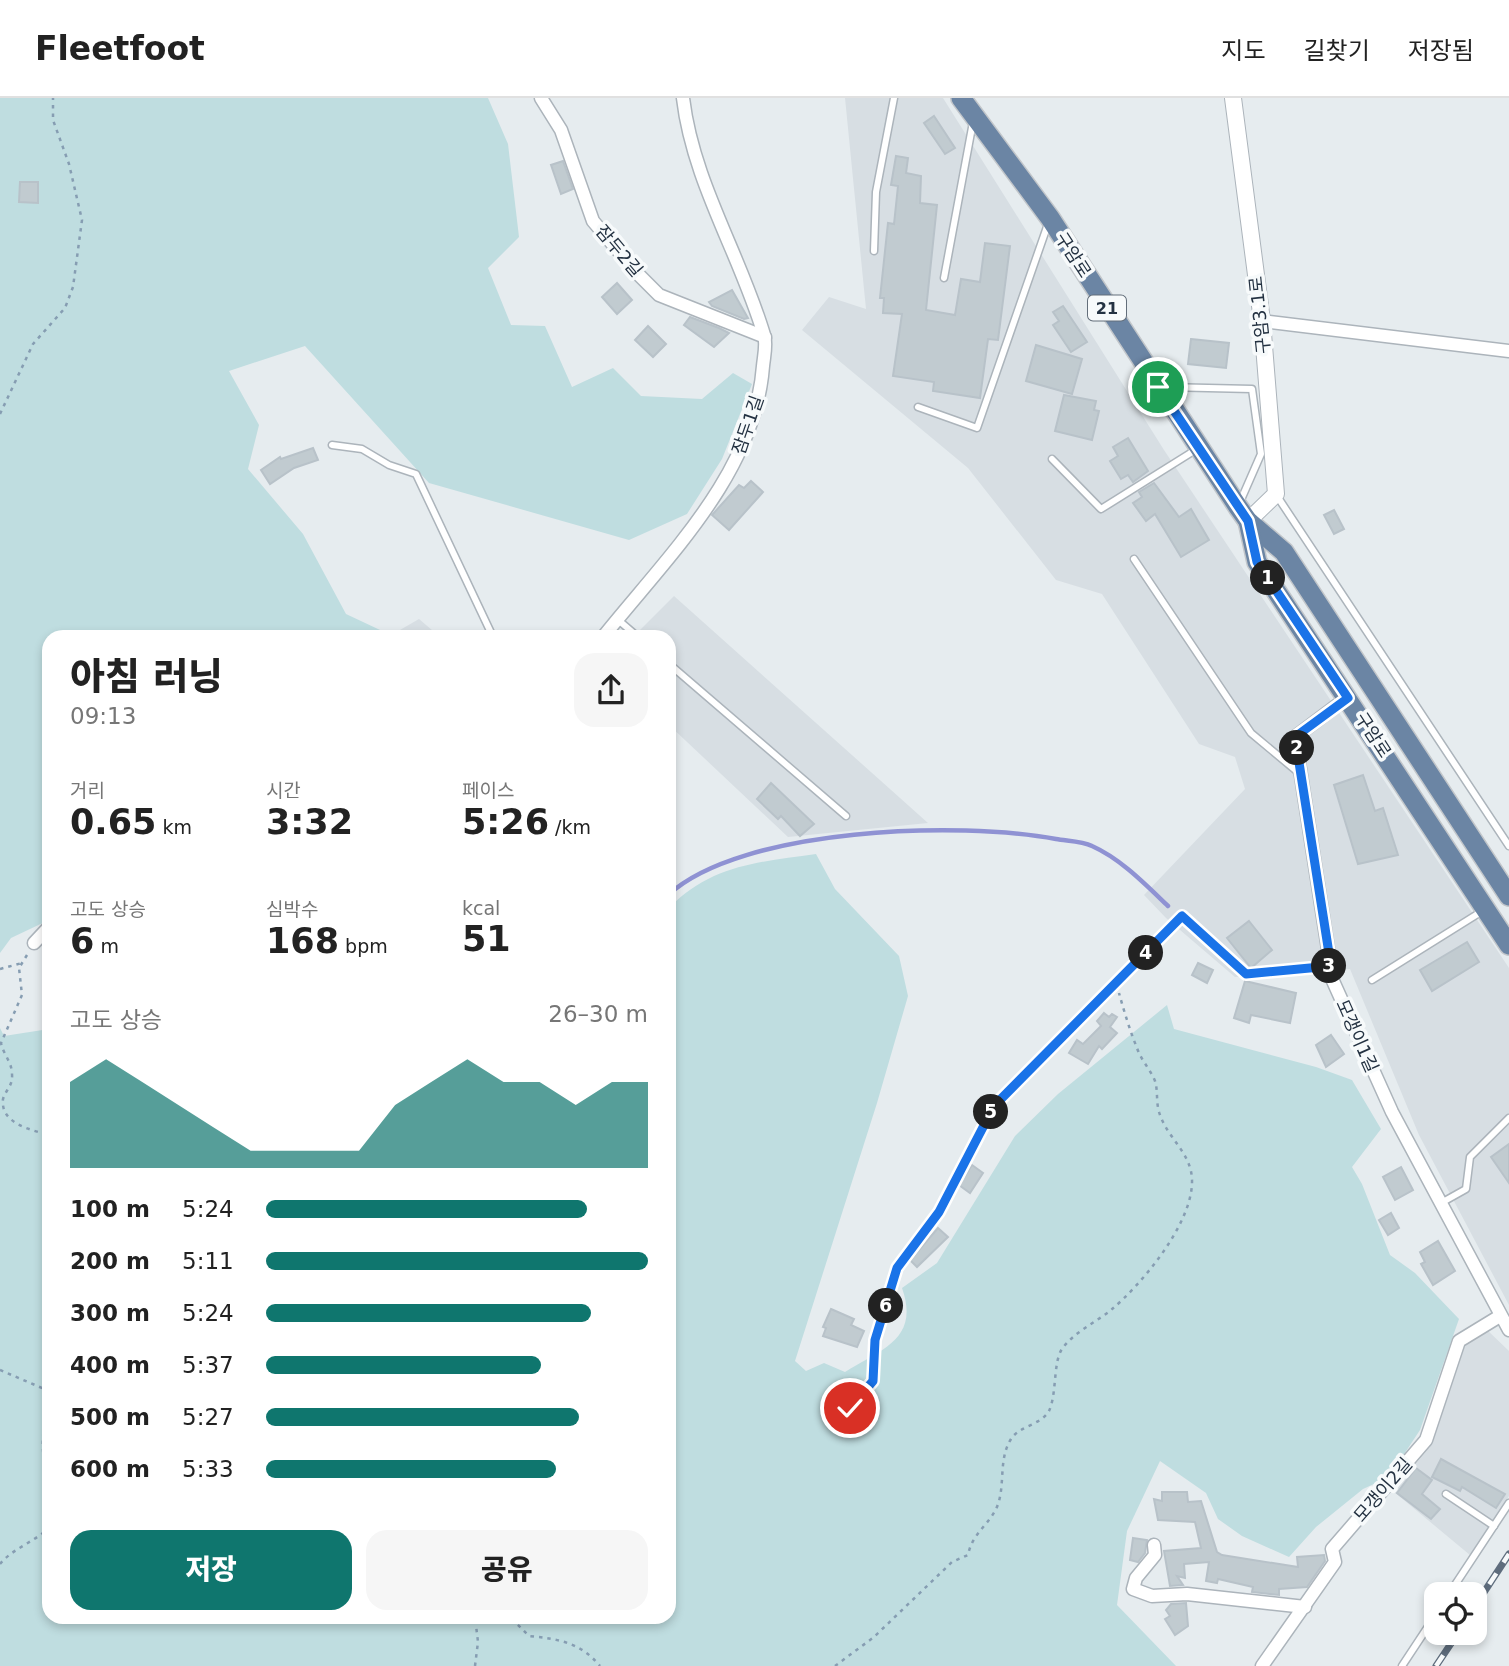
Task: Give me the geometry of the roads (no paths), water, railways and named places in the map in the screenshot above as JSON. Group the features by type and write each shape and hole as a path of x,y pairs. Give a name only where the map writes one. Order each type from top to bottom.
{"main road":[{"name":"구암로","path":"961,98 1050,218 1243,514 1284,552 1509,895"},
{"name":"구암로","path":"1243,514 1257,562 1509,946"}],"street":[{"name":"잠두2길","path":"541,98 561,131 593,221 638,274 659,295 765,337"},
{"name":"잠두1길","path":"608,630 692,525 737,460 761,393 765,337 705,186 687,129 683,98"},
{"name":"구암3.1로","path":"1233,98 1262,321 1276,494"},
{"path":"1262,321 1509,351"},
{"path":"1243,514 1276,494"},
{"name":"모갱이1길","path":"1348,698 1295,737 1333,981 1362,1049 1509,1330"},
{"path":"34,943 42,934"},
{"name":"모갱이2길","path":"1262,1666 1335,1562 1332,1549 1426,1440 1459,1341 1500,1317"},
{"path":"1154,1545 1155,1555 1136,1578 1133,1589 1152,1596 1188,1594 1305,1607"}],"lane":[{"path":"874,251 876,192 894,98"},
{"path":"944,278 974,117"},
{"path":"918,407 977,429 1050,218"},
{"path":"1158,387 1252,389 1261,454 1243,514"},
{"path":"332,445 362,449 388,465 416,474 490,630"},
{"path":"1052,458 1101,509 1199,448"},
{"path":"1276,494 1509,846"},
{"path":"1134,559 1251,733 1300,774"},
{"path":"617,619 630,630"},
{"path":"676,670 846,816"},
{"path":"1372,980 1485,909"},
{"path":"850,1408 873,1381 875,1340 897,1268 939,1212 994,1106 1182,916 1246,974 1331,966"},
{"path":"1441,1203 1466,1189 1470,1157 1509,1118"},
{"path":"1446,1494 1494,1526"},
{"path":"1457,1582 1509,1503"},
{"path":"1402,1666 1424,1633"}],"waterway":[{"path":"676,890 702,872 746,855 798,843 854,835 966,831 1015,833 1088,844 1123,865 1168,906"}],"railway":[{"path":"1487,1588 1509,1554"},
{"path":"1436,1666 1450,1645"}]}
